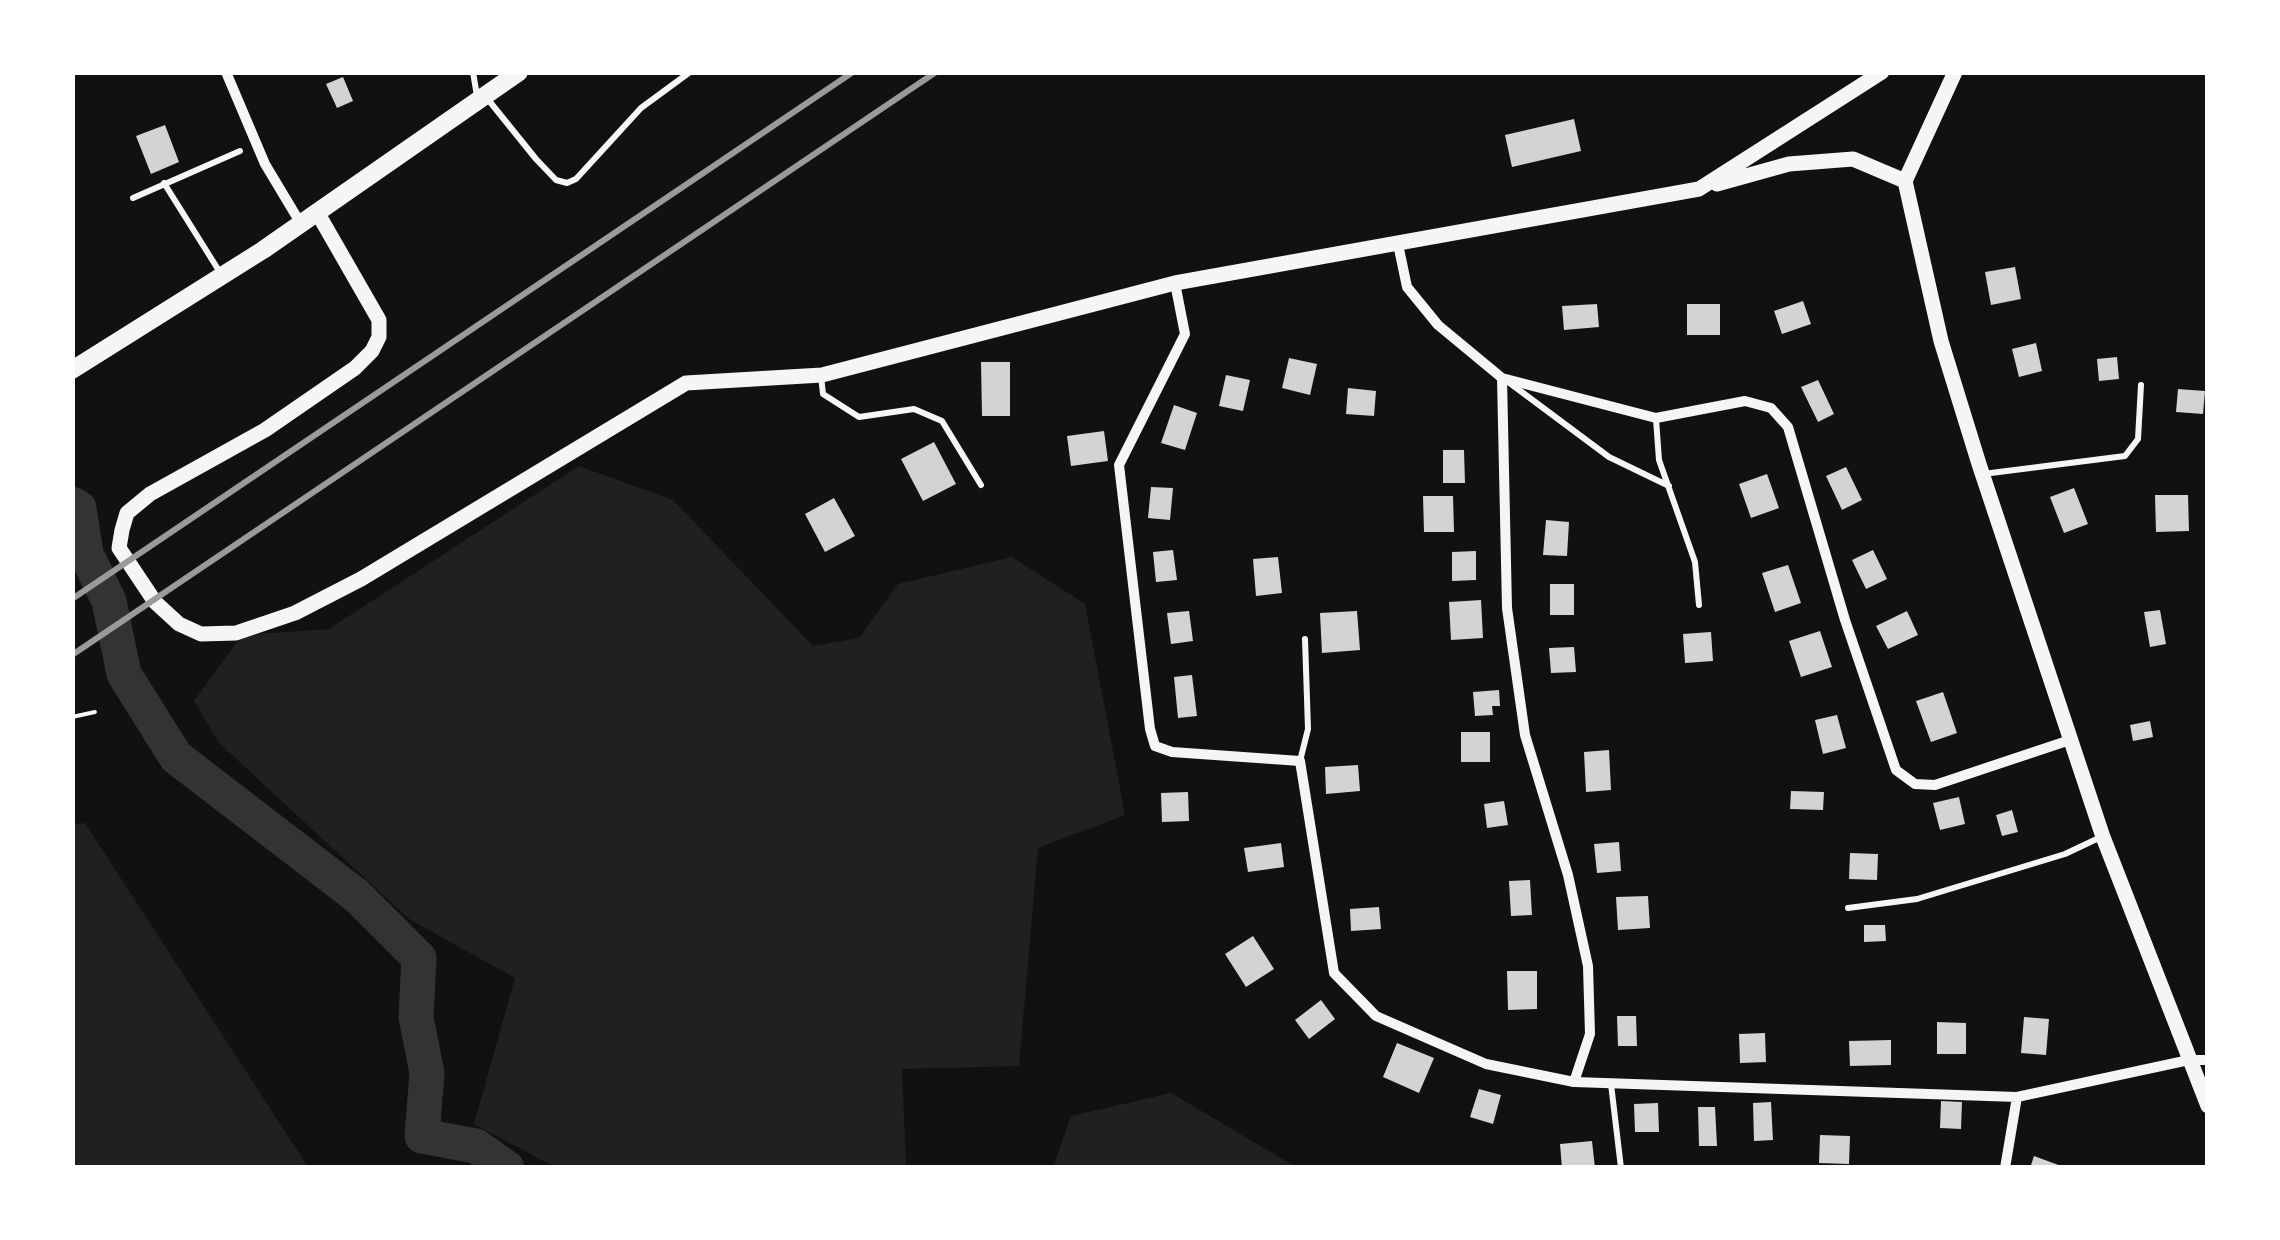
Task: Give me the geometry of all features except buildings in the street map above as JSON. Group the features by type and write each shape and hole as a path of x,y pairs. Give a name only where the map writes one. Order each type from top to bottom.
{"main road":[{"path":"72,370 301,224 519,72"}],"street":[{"path":"226,72 265,164 301,224"},
{"path":"1699,189 1882,72"},
{"path":"1955,72 1906,181 1940,341 2102,837 2208,1106"},
{"path":"317,212 378,320 379,337 372,352 265,430 150,494 127,513 122,530 119,548 155,602 178,624 201,634 251,628 295,613 361,579 686,383 822,374 1175,283 1699,189 1790,164 1853,158 1906,181"},
{"path":"1398,244 1406,287 1438,325 1502,378 1656,418 1745,401 1771,408 1788,427 1845,620 1896,770 1915,784 1935,785 2070,740"},
{"path":"1175,283 1184,334 1119,466 1150,729 1155,746 1172,752 1300,761 1334,973 1376,1016 1486,1064 1574,1082 1611,1084 2017,1097 2189,1060 2208,1060"},
{"path":"1502,378 1506,608 1525,735 1568,876 1588,966 1590,1034 1574,1082"},
{"path":"2005,1168 2017,1097"}],"lane":[{"path":"473,72 481,99 556,180 567,184 641,108 690,72"},
{"path":"133,198 240,151"},
{"path":"164,183 222,276"},
{"path":"822,374 823,394 859,417 914,409 942,421 980,485"},
{"path":"1502,378 1609,457 1669,486"},
{"path":"1982,474 2125,456 2138,439 2141,385"},
{"path":"1656,418 1659,460 1695,562 1699,605"},
{"path":"1300,761 1308,729 1305,640"},
{"path":"1848,908 1917,899 2065,854 2102,837"},
{"path":"1611,1084 1622,1168"}],"path":[{"path":"72,717 95,712"}],"shaded area":[{"path":"579,466 673,500 813,646 859,638 898,584 1012,557 1085,604 1125,815 1038,848 1019,1066 902,1069 906,1167 555,1167 474,1124 515,978 409,919 219,743 194,701 242,635 329,629"},
{"path":"85,823 308,1167 73,1167 72,824"},
{"path":"1171,1093 1296,1167 1053,1167 1071,1116"}],"waterway":[{"path":"72,504 79,508 86,554 109,601 124,674 176,757 357,896 419,958 416,1017 427,1073 422,1136 476,1146 507,1168"}],"railway":[{"path":"72,599 853,72"},
{"path":"72,655 936,72"}]}
